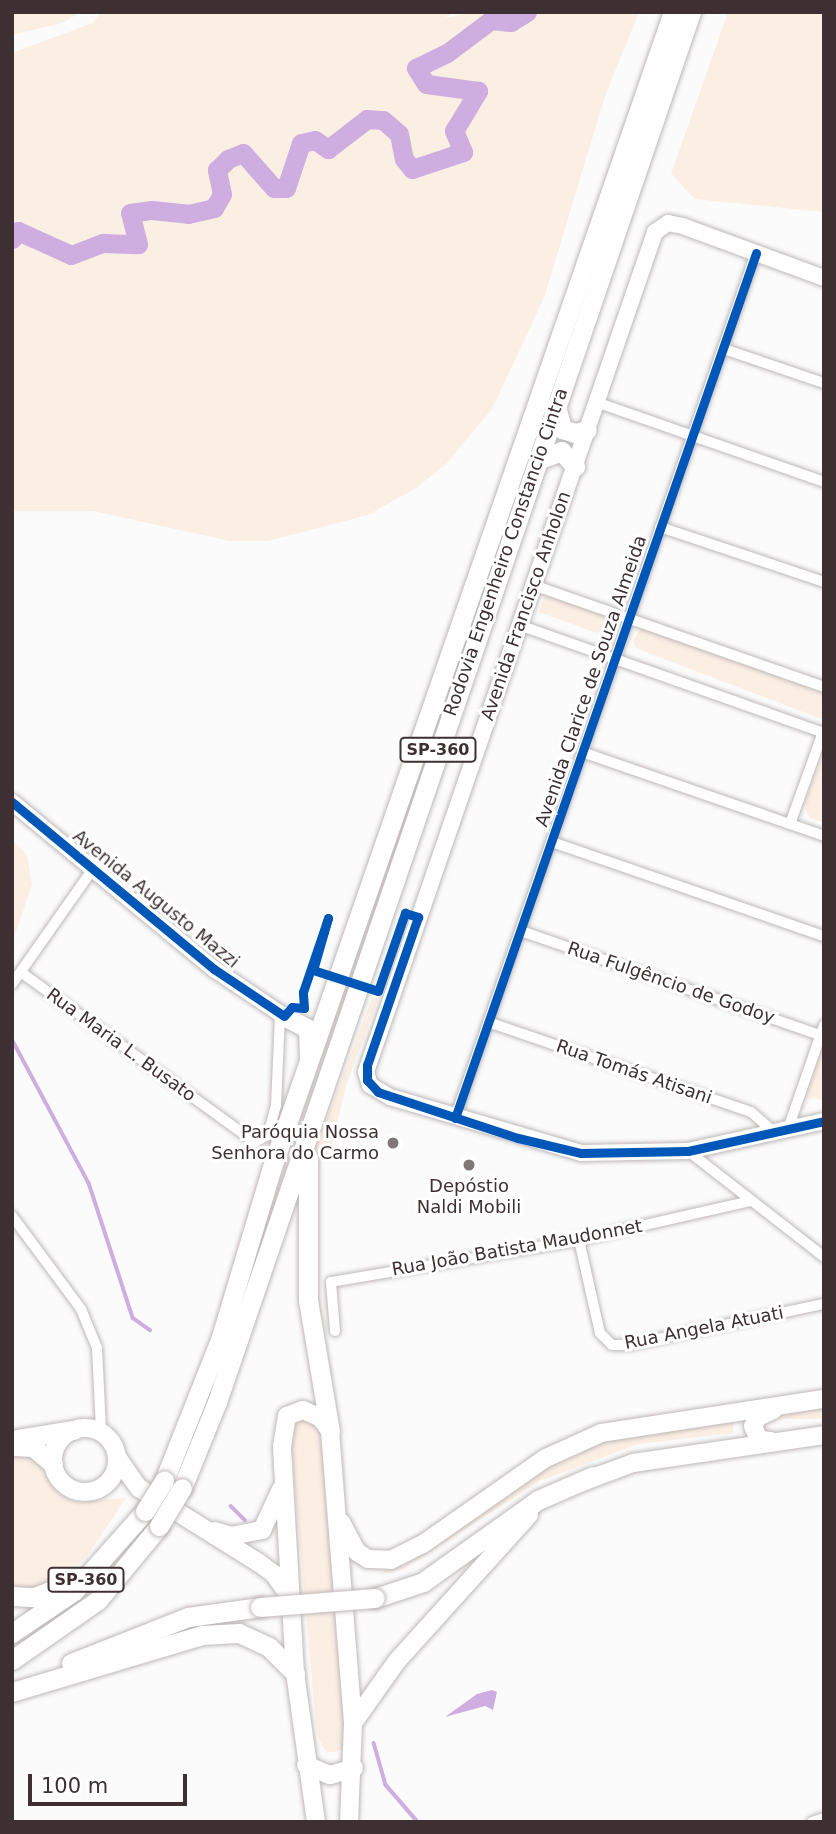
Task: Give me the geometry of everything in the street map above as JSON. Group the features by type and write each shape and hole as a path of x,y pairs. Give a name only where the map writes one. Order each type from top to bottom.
{"highway":[{"name":"Rodovia Engenheiro Constancio Cintra","path":"173,1484 300,1091 339,985 674,12"},
{"name":"Rodovia Engenheiro Constancio Cintra","path":"173,1484 217,1402 691,12"},
{"path":"556,406 562,429 575,433 587,430"},
{"path":"538,460 561,451 575,466"},
{"path":"282,1014 313,1012 339,985"},
{"path":"282,1014 308,1029 311,1036 300,1091"},
{"path":"311,1128 305,1207 308,1300 330,1431"},
{"path":"12,1440 73,1430"},
{"path":"12,1446 33,1447 53,1464"},
{"path":"12,1689 130,1637 188,1618 260,1606 375,1598 423,1582 538,1500 593,1476"},
{"name":"SP-360","path":"12,1633 74,1591 103,1563 145,1511 173,1484"},
{"name":"SP-360","path":"12,1660 98,1600 159,1527 173,1484"},
{"path":"12,1596 34,1597 65,1587 103,1563"},
{"path":"12,1689 202,1634 239,1633 269,1647 295,1674"}],"main road":[{"path":"335,1509 357,1552 368,1559 391,1560 423,1544 546,1458 601,1433 824,1399"},
{"path":"780,1442 759,1440 754,1421 797,1404"},
{"path":"316,1822 295,1674 282,1433 287,1416 312,1412 330,1431 353,1723 354,1768 349,1822"},
{"path":"92,1492 110,1482 117,1457 115,1445 101,1432 73,1430 57,1444 53,1464 62,1483 82,1492 92,1492 139,1488"},
{"path":"353,1723 381,1680 511,1532 534,1511 593,1476 633,1463 824,1435"},
{"path":"117,1457 139,1488 209,1529 274,1574 290,1597"},
{"path":"209,1529 231,1536 262,1530 285,1476"},
{"path":"306,1765 330,1774 354,1768"}],"street":[{"name":"Avenida Francisco Anholon","path":"455,1118 378,1092 367,1080 368,1065 596,402 659,227 668,223 682,226 756,253"},
{"path":"756,253 824,278"},
{"name":"Avenida Clarice de Souza Almeida","path":"455,1118 756,253"},
{"path":"724,349 824,383"},
{"path":"596,402 824,482"},
{"path":"660,527 824,582"},
{"path":"533,584 824,687"},
{"path":"519,625 823,732 790,824"},
{"path":"582,752 824,836"},
{"name":"Avenida Augusto Mazzi","path":"12,802 214,969 282,1014"},
{"path":"552,842 824,936"},
{"path":"12,984 92,870"},
{"name":"Rua Fulgêncio de Godoy","path":"521,931 822,1030"},
{"name":"Rua Maria L. Busato","path":"22,973 255,1142 268,1135 276,1106 282,1014"},
{"name":"Rua Tomás Atisani","path":"488,1022 751,1112 781,1130"},
{"path":"781,1130 822,1030"},
{"path":"455,1118 581,1153 688,1151 824,1121"},
{"path":"688,1151 824,1257"},
{"name":"Rua João Batista Maudonnet","path":"335,1331 331,1282 579,1240 751,1202"},
{"path":"12,1216 81,1309 97,1348 101,1432"},
{"name":"Rua Angela Atuati","path":"579,1240 600,1333 612,1345 641,1343 824,1304"},
{"path":"812,1822 824,1818"}],"shaded area":[{"path":"12,12 81,12 62,23 12,35"},
{"path":"101,12 453,12 445,18 473,12 639,12 605,96 544,298 492,409 446,464 416,488 368,515 268,541 230,541 93,511 12,511 12,53 93,23"},
{"path":"728,12 824,12 824,212 695,199 671,174"},
{"path":"546,592 608,615 607,627 597,633 539,612"},
{"path":"642,624 824,694 824,720 638,649 633,642"},
{"path":"824,752 824,823 810,818 804,805"},
{"path":"12,840 27,855 32,885 12,943"},
{"path":"372,998 379,998 347,1083 329,1156 313,1155"},
{"path":"824,1044 824,1100 806,1098"},
{"path":"768,1408 824,1408 824,1419 768,1419"},
{"path":"311,1419 320,1429 346,1739 343,1749 335,1752 326,1752 317,1735 290,1435 294,1422"},
{"path":"733,1422 733,1433 638,1444 540,1481 403,1569 378,1574 417,1554 526,1478 600,1439"},
{"path":"22,1452 37,1458 50,1482 75,1502 126,1498 87,1556 69,1574 40,1588 12,1588 12,1454"},
{"path":"492,1690 497,1692 493,1710 485,1706 445,1717 477,1694"}],"waterway":[{"path":"12,239 18,231 71,255 103,243 138,244 130,213 152,210 188,214 214,208 222,194 217,170 228,159 243,153 274,188 286,188 301,143 315,140 328,149 367,119 383,120 399,134 404,159 412,169 463,152 454,131 478,91 426,84 416,68 447,53 491,20 511,22 527,12"},
{"path":"12,1039 89,1183 133,1318 150,1330"},
{"path":"231,1506 245,1520"},
{"path":"374,1743 386,1785 418,1822"}],"cycle path":[{"path":"455,1118 756,253"},
{"path":"12,802 214,969 284,1016 292,1007 304,1008 303,992 328,918 313,970 378,991 405,913 418,917 367,1065 367,1080 378,1092 518,1138 581,1153 688,1151 824,1121"}],"place":[{"name":"Paróquia Nossa Senhora do Carmo","path":"393,1143"},
{"name":"Depóstio Naldi Mobili","path":"469,1165"}]}
